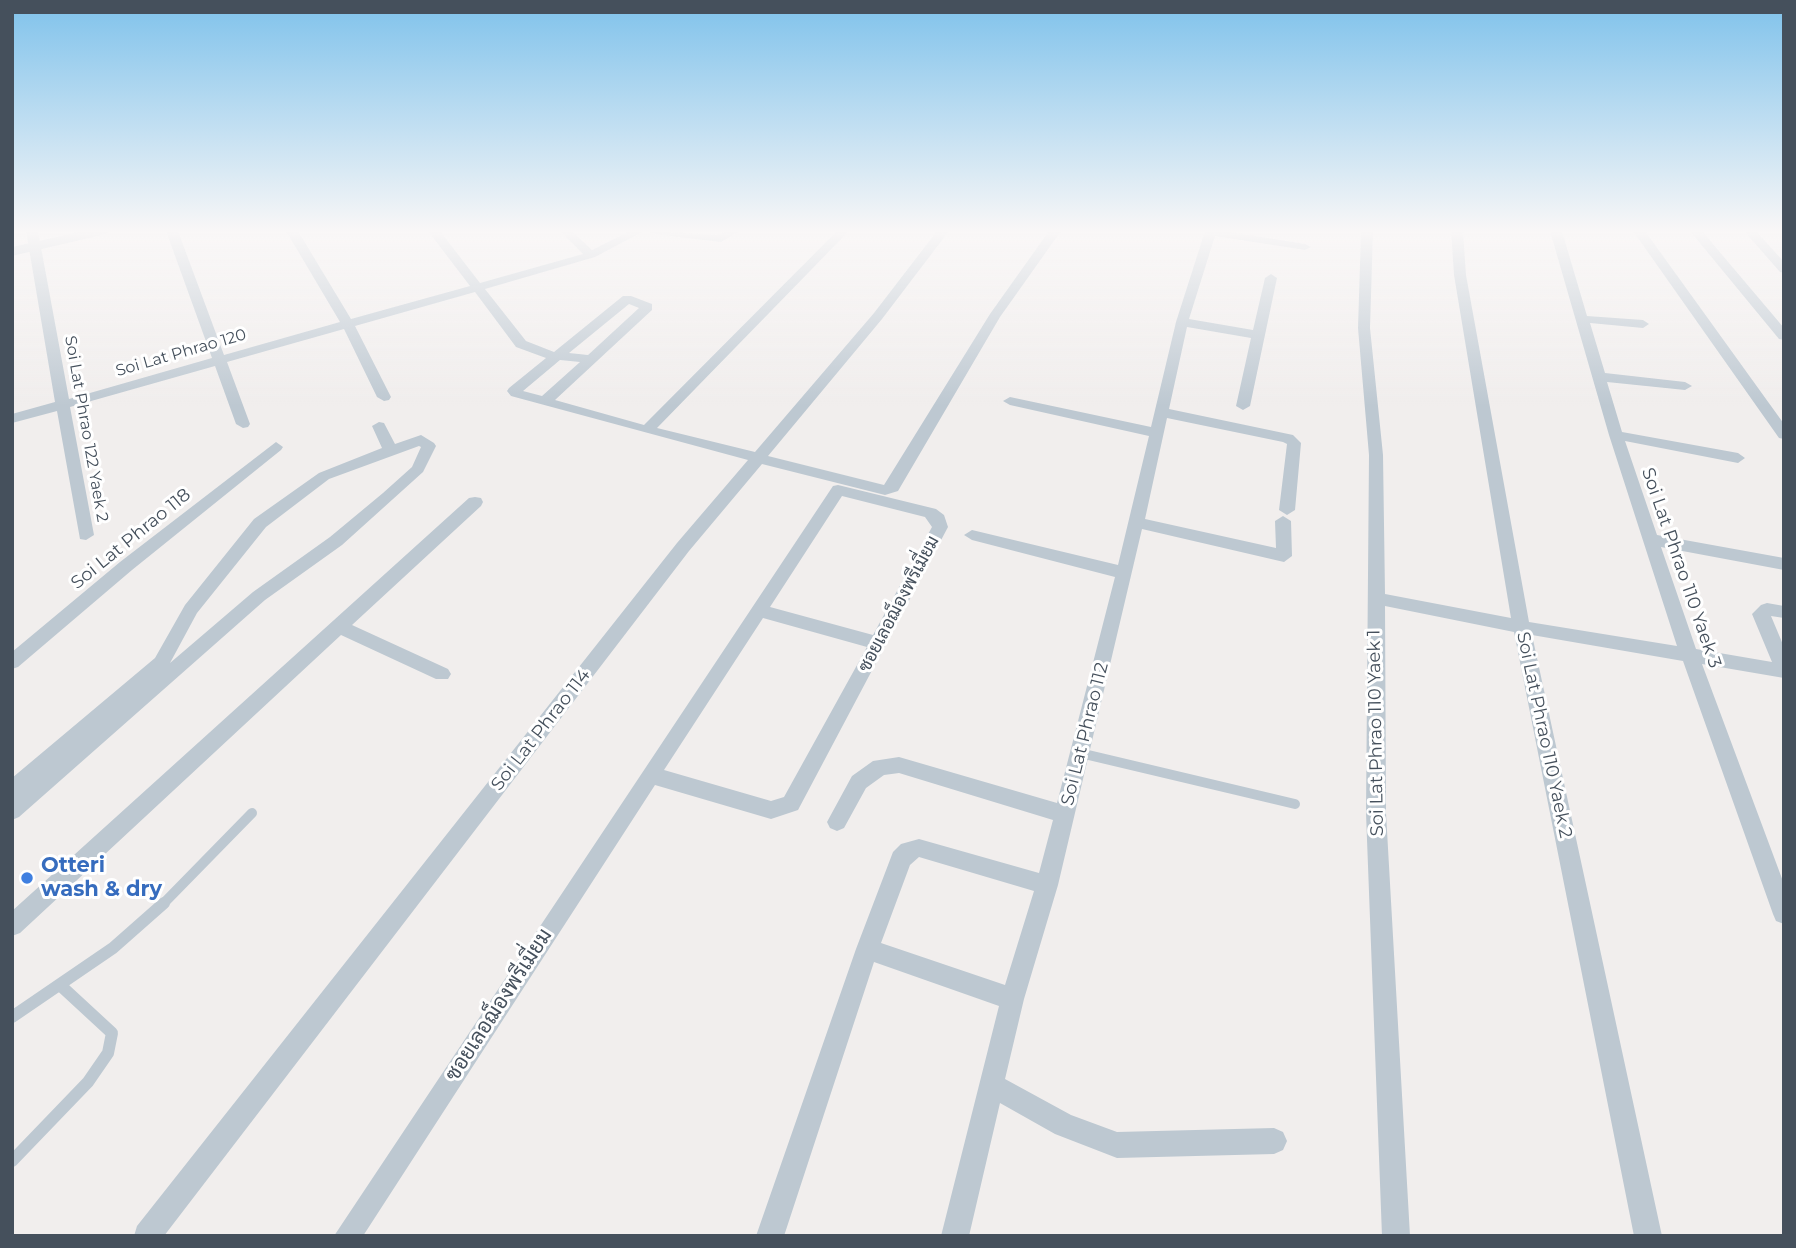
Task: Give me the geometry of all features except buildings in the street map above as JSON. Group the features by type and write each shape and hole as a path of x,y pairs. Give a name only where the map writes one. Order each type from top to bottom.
{"street":[{"name":"Soi Lat Phrao 122 Yaek 2","path":"42,289 86,536"},
{"path":"193,289 243,424"},
{"path":"327,289 384,397"},
{"name":"Soi Lat Phrao 120","path":"12,419 464,289"},
{"path":"478,289 521,344 553,356 592,359"},
{"path":"647,430 786,289"},
{"name":"Soi Lat Phrao 114","path":"147,1236 682,547 898,289"},
{"path":"545,401 648,305 622,300 513,391 545,401 647,430 756,459 841,485 877,489 893,487 994,317 1014,289"},
{"name":"Soi Lat Phrao 112","path":"955,1236 1012,999 1047,885 1124,573 1182,322 1192,289"},
{"path":"1244,406 1268,289"},
{"name":"Soi Lat Phrao 110 Yaek 1","path":"1365,289 1364,328 1376,455 1376,813 1391,1191 1396,1236"},
{"name":"Soi Lat Phrao 110 Yaek 2","path":"1464,289 1522,628 1648,1236"},
{"name":"Soi Lat Phrao 110 Yaek 3","path":"1573,289 1650,539 1784,914"},
{"path":"1680,289 1784,435"},
{"path":"1745,289 1784,336"},
{"path":"1581,319 1643,324"},
{"path":"1182,322 1258,335"},
{"path":"1601,377 1685,386"},
{"path":"1010,401 1156,433"},
{"path":"1136,522 1284,556 1285,515 1294,443 1287,438 1161,412"},
{"path":"379,426 390,449"},
{"path":"1616,435 1738,458"},
{"path":"12,790 161,663 191,609 260,523 324,476 390,449 421,440 429,446 418,469 388,497 336,541 259,596 12,811"},
{"name":"Soi Lat Phrao 118","path":"12,662 125,566 276,447"},
{"name":"ซอยเลอฌ็องพรีเมี่ยม","path":"347,1236 841,485 930,513 940,522 791,804 771,810 651,775"},
{"path":"12,926 475,502"},
{"path":"972,535 1124,573"},
{"path":"1650,539 1784,564"},
{"path":"1375,598 1522,628 1784,670"},
{"path":"1784,612 1767,609 1761,614 1784,670"},
{"path":"759,610 878,643"},
{"path":"339,627 442,674"},
{"path":"837,822 859,782 880,767 899,765 1064,814"},
{"path":"770,1236 867,949 901,859 908,851 919,848 1047,885"},
{"path":"867,949 1012,999"},
{"path":"992,1085 1065,1125 1117,1145 1274,1141"}],"lane":[{"path":"1080,753 1295,804"},
{"path":"12,1017 113,948 153,914 252,813"},
{"path":"12,1161 88,1082 108,1053 112,1032 60,985"}],"place":[{"name":"Otteri wash & dry","path":"27,878"}]}
